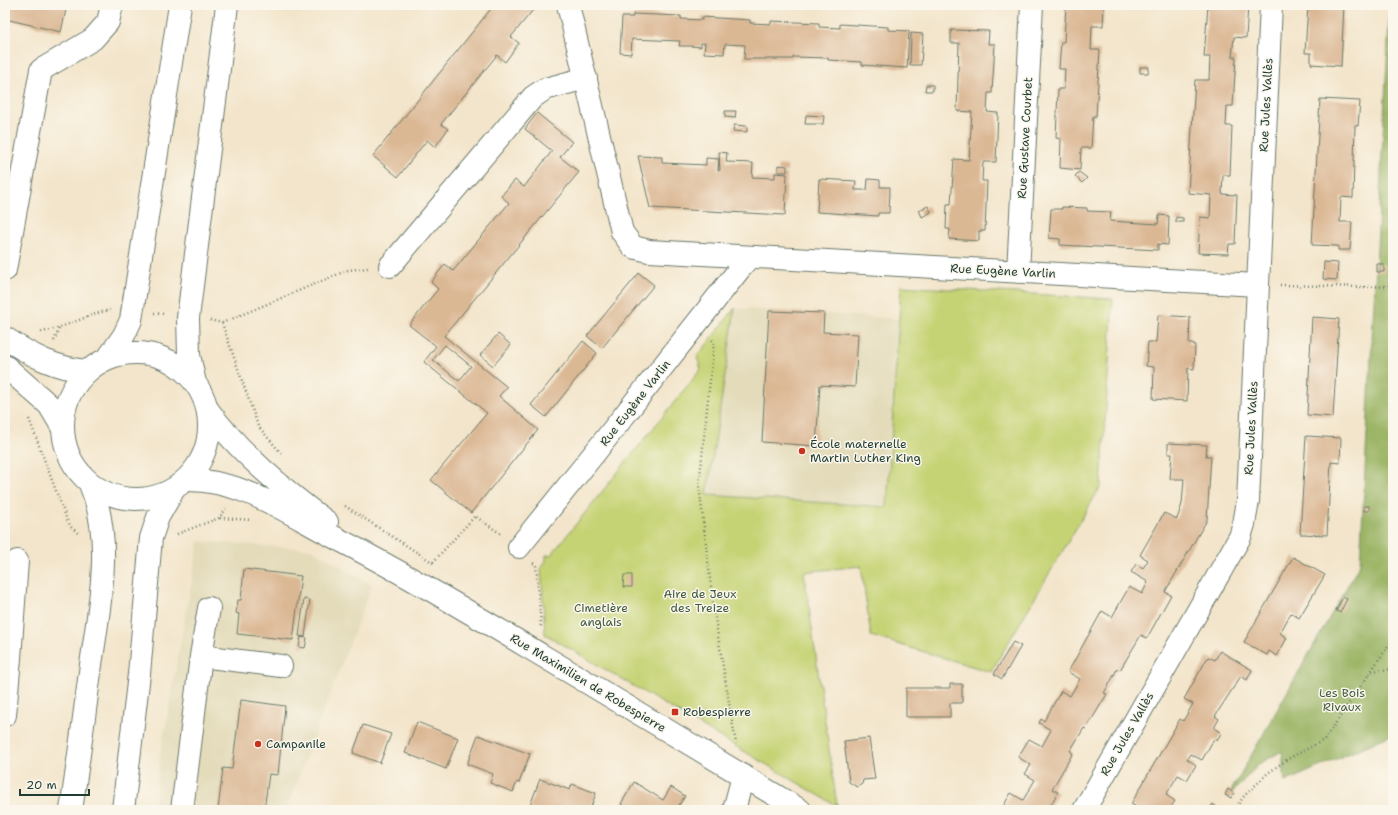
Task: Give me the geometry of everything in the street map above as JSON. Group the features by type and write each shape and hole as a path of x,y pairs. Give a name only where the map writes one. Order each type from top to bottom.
{"main road":[{"path":"5,270 41,70 93,40 108,22 112,5"},
{"path":"108,358 124,335 133,310 180,5"},
{"path":"195,383 189,355 188,318 227,5"},
{"name":"Rue Eugène Varlin","path":"568,5 619,223 626,240 633,247 649,251 1257,285"},
{"name":"Rue Gustave Courbet","path":"1018,272 1032,5"},
{"name":"Rue Jules Vallès","path":"1084,810 1240,537 1244,524 1248,501 1271,5"},
{"path":"390,266 533,97 545,89 586,78"},
{"name":"Rue Eugène Varlin","path":"519,547 749,257"},
{"path":"5,338 29,353 56,366 87,371"},
{"path":"123,810 139,674 152,538 158,517 180,485 200,462 206,448 209,433 208,410 203,396 195,383 178,366 156,356 131,353 108,358 87,371 77,383 69,397 64,411 62,427 64,443 78,472 90,484 104,493 127,500 151,498 180,485"},
{"path":"5,366 49,405 62,427"},
{"name":"Rue Maximilien de Robespierre","path":"208,410 228,436 278,481 322,518 376,558"},
{"name":"Rue Maximilien de Robespierre","path":"180,485 209,481 234,487 271,504 376,558 800,810"},
{"path":"71,810 96,633 103,558 103,537 100,510 90,484"},
{"path":"5,716 7,658 16,561"},
{"path":"182,810 201,656 209,608"},
{"path":"201,656 281,666"},
{"path":"734,810 735,771"}],"path":[{"path":"34,333 59,329 98,312 120,308 222,323 348,270 390,266"},
{"path":"1257,285 1365,287 1393,286"},
{"path":"222,323 258,426 283,455"},
{"path":"696,324 714,342 699,485 714,612 737,748 735,771"},
{"path":"28,416 67,520 71,527 82,536"},
{"path":"338,502 433,562 436,566"},
{"path":"171,536 219,518 228,504"},
{"path":"433,562 475,516 519,547 536,565 541,625 531,649"},
{"path":"1234,810 1245,795 1268,773 1288,758 1324,740 1393,639"},
{"path":"1372,671 1393,669"}],"shaded area":[{"name":"École maternelle Martin Luther King","path":"735,308 899,319 888,507 707,495"},
{"path":"199,541 311,549 372,585 286,810 154,810 160,757"}],"green space":[{"name":"Les Bois Rivaux","path":"1390,5 1393,5 1393,734 1285,782 1282,751 1259,764 1227,798 1360,564"},
{"name":"Aire de Jeux des Treize","path":"901,286 1113,299 1101,486 991,672 871,636 861,566 804,572 837,806 545,634 541,567 546,561 546,555 551,555 701,369 697,357 735,308 707,495 887,507"}],"building":[{"path":"5,5 67,5 61,32 5,19"},
{"path":"494,5 537,5 511,37 519,43 505,62 497,55 441,124 448,129 435,147 427,140 398,177 373,156"},
{"path":"1066,5 1104,5 1103,26 1092,26 1091,50 1100,50 1096,116 1093,116 1091,148 1081,148 1080,170 1060,168 1061,139 1056,138 1058,89 1064,89 1065,69 1059,69 1061,42 1064,42"},
{"path":"1208,5 1248,5 1246,38 1234,37 1232,57 1236,57 1233,106 1227,106 1226,126 1232,126 1230,175 1223,175 1222,194 1237,195 1235,244 1229,244 1228,254 1198,253 1200,217 1210,218 1211,195 1188,193 1195,80 1209,80 1210,57 1204,57"},
{"path":"1308,5 1344,5 1341,66 1311,64 1311,53 1305,53"},
{"path":"633,14 681,16 681,19 702,20 702,17 750,20 750,23 771,24 771,21 819,23 819,27 840,28 840,24 888,27 888,30 909,31 907,68 862,65 862,62 828,60 828,58 793,57 793,59 744,59 745,45 725,44 724,54 704,53 705,43 701,43 701,47 679,46 680,41 632,39 631,54 620,53 622,17 633,17"},
{"path":"951,30 989,31 988,44 995,44 992,93 988,93 987,112 998,113 996,162 983,162 982,181 987,181 985,231 979,231 979,241 949,239 950,229 946,229 947,204 951,204 954,159 969,160 972,112 957,111 959,43 951,43"},
{"path":"911,33 923,34 921,65 910,65"},
{"path":"1140,67 1149,67 1148,73 1140,73"},
{"path":"926,85 933,85 933,91 925,91"},
{"path":"1320,99 1360,101 1358,126 1355,125 1353,198 1341,197 1340,222 1352,222 1350,250 1338,250 1338,246 1312,245"},
{"path":"725,111 736,111 735,118 725,117"},
{"path":"537,113 572,142 560,157 579,172 444,336 507,387 499,396 538,430 471,513 431,480 487,413 424,362 436,346 409,325 438,289 431,282 445,264 453,271 509,203 501,196 515,180 524,187 552,151 525,129","holes":["445,345 471,366 459,381 433,360"]},
{"path":"806,115 824,116 823,124 805,124"},
{"path":"734,125 747,126 747,132 733,131"},
{"path":"719,152 727,153 726,162 753,163 752,177 775,178 775,173 787,174 785,215 650,208 638,156 662,157 662,163 706,165 706,158 719,159 718,171 720,170"},
{"path":"778,165 787,166 787,172 778,172"},
{"path":"1079,172 1087,178 1082,183 1075,176"},
{"path":"819,179 856,181 855,190 867,190 868,179 880,180 880,187 890,187 889,213 878,213 878,216 817,212"},
{"path":"928,206 931,212 922,217 919,210"},
{"path":"1062,207 1087,208 1087,211 1111,212 1110,221 1158,224 1159,215 1169,216 1168,245 1158,244 1158,250 1060,245 1060,239 1049,238 1051,209 1062,209"},
{"path":"1176,217 1183,218 1183,222 1176,222"},
{"path":"1324,262 1338,263 1337,280 1323,279"},
{"path":"1377,264 1384,264 1384,272 1377,272"},
{"path":"639,273 654,285 602,348 587,336"},
{"path":"769,311 824,313 823,332 858,334 855,387 820,385 816,446 762,442"},
{"path":"1158,315 1190,317 1189,344 1195,344 1194,369 1188,368 1187,401 1153,399 1154,367 1146,366 1148,342 1156,342"},
{"path":"1312,317 1339,319 1333,417 1307,415"},
{"path":"498,334 511,345 493,366 480,355"},
{"path":"583,341 597,353 546,417 531,405"},
{"path":"1306,436 1341,438 1340,463 1331,462 1327,535 1300,534"},
{"path":"1168,443 1207,445 1206,456 1211,456 1207,520 1165,592 1171,595 1147,638 1141,635 1120,670 1117,669 1104,693 1107,694 1086,729 1084,728 1070,751 1073,753 1052,789 1058,792 1048,810 1001,810 1011,793 1023,800 1035,780 1025,774 1031,765 1018,757 1029,739 1042,746 1051,730 1039,723 1041,719 1044,721 1061,691 1070,696 1080,679 1068,672 1102,611 1112,617 1129,587 1142,594 1148,582 1131,572 1136,564 1143,568 1148,560 1140,555 1164,513 1177,519 1182,504 1184,479 1170,479 1172,454 1168,454"},
{"path":"1364,506 1369,506 1369,511 1364,511"},
{"path":"1293,557 1325,575 1299,618 1291,613 1280,633 1287,638 1277,656 1269,651 1267,655 1244,642"},
{"path":"244,569 301,576 293,640 237,634 239,614 236,613 238,600 241,600"},
{"path":"624,575 632,575 632,587 623,587"},
{"path":"1343,597 1347,599 1340,613 1336,610"},
{"path":"304,599 310,600 305,637 299,636"},
{"path":"301,637 307,638 305,648 299,647"},
{"path":"1013,642 1021,646 1002,679 994,674"},
{"path":"1220,651 1252,670 1247,680 1241,676 1215,716 1219,719 1214,728 1221,733 1217,741 1214,739 1202,760 1190,754 1187,759 1196,765 1187,780 1178,775 1166,795 1175,801 1169,810 1133,810 1135,806 1131,804 1180,719 1183,721 1193,704 1184,699 1208,657 1215,660"},
{"path":"950,684 962,684 962,703 950,703 950,717 906,717 906,688 950,688"},
{"name":"Campanile","path":"241,700 285,706 278,775 269,774 264,810 218,810 223,768 232,769"},
{"path":"417,722 458,738 446,769 405,753"},
{"path":"363,725 391,734 380,763 353,753"},
{"path":"478,735 530,754 519,783 517,782 513,792 490,783 493,774 467,764"},
{"path":"869,738 875,779 863,780 862,784 857,787 849,782 844,741"},
{"path":"540,779 570,790 572,784 596,793 590,810 533,810 529,808"},
{"path":"634,782 663,800 671,787 685,796 676,810 630,810 621,804"},
{"path":"1228,789 1234,793 1231,798 1225,795"},
{"path":"1213,804 1218,808 1217,810 1209,810"}],"place":[{"name":"École maternelle Martin Luther King","path":"802,451"},
{"name":"Robespierre","path":"675,712"},
{"name":"Campanile","path":"258,744"}],"park label":[{"name":"Cimetière anglais","path":"601,615"}]}
